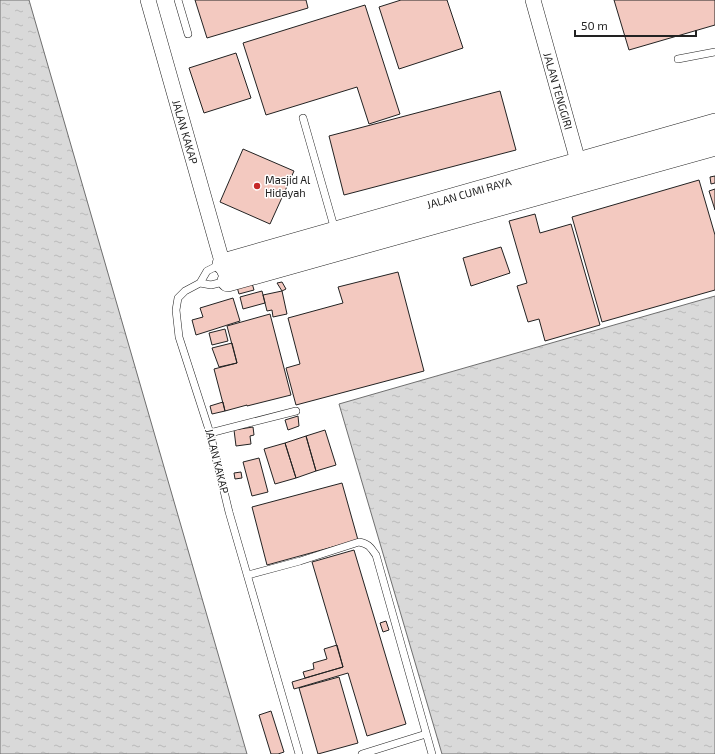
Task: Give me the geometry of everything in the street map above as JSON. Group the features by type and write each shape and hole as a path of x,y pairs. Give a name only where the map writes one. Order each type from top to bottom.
{"street":[{"name":"JALAN KAKAP","path":"148,0 225,272"},
{"name":"JALAN TENGGIRI","path":"532,0 581,172"},
{"name":"JALAN CUMI RAYA","path":"581,172 715,124"},
{"name":"JALAN CUMI RAYA","path":"225,272 581,172 715,144"}],"lane":[{"path":"178,0 188,34"},
{"path":"678,59 715,52"},
{"path":"302,118 338,240"},
{"name":"JALAN KAKAP","path":"225,272 207,271 200,283 185,291 178,298 176,310 179,337 210,433 230,512 299,754"},
{"path":"200,283 211,286 225,272"},
{"path":"210,433 296,411"},
{"path":"248,575 300,561 360,542 369,546 376,555 432,754"},
{"path":"362,754 426,734"}],"water":[{"path":"0,0 29,0 247,754 0,754"},
{"path":"715,296 715,754 442,754 339,404"}],"building":[{"path":"195,0 306,0 308,8 207,38"},
{"path":"401,0 447,0 463,48 399,69 379,7"},
{"path":"614,0 715,0 715,25 629,50"},
{"path":"365,5 400,114 369,124 357,87 266,115 243,43"},
{"path":"236,53 251,98 204,113 189,68"},
{"path":"500,91 516,150 344,195 329,136"},
{"name":"Masjid Al Hidayah","path":"243,149 294,171 270,224 220,202"},
{"path":"715,176 715,183 711,184 710,177"},
{"path":"699,180 715,235 715,290 602,322 572,217"},
{"path":"715,189 715,210 709,191"},
{"path":"535,214 540,233 571,224 600,325 545,341 539,319 528,322 517,286 527,283 509,221"},
{"path":"501,247 510,273 471,286 463,258"},
{"path":"398,272 424,371 296,405 286,368 300,364 288,318 343,303 338,287"},
{"path":"282,282 286,289 282,291 277,283"},
{"path":"252,283 254,290 239,294 237,287"},
{"path":"262,291 265,303 243,309 240,297"},
{"path":"282,291 287,314 273,317 272,310 267,311 263,295"},
{"path":"233,298 240,321 196,335 192,320 203,317 200,308"},
{"path":"270,314 291,395 225,411 214,369 237,363 227,326"},
{"path":"225,329 228,341 212,345 209,333"},
{"path":"232,343 237,363 219,367 212,348"},
{"path":"223,402 225,411 212,414 210,406"},
{"path":"298,416 299,426 288,430 285,420"},
{"path":"253,427 254,435 250,436 251,444 236,446 234,430"},
{"path":"325,430 336,465 316,471 306,436"},
{"path":"306,436 316,471 296,478 285,443"},
{"path":"285,443 296,478 275,484 264,449"},
{"path":"259,458 268,492 252,496 243,462"},
{"path":"241,472 242,478 235,479 234,473"},
{"path":"342,483 358,540 267,565 252,507"},
{"path":"354,550 406,724 367,736 348,673 294,689 292,682 343,667 312,562"},
{"path":"386,621 389,630 383,632 380,623"},
{"path":"337,645 343,667 305,678 303,672 314,669 313,663 327,659 324,649"},
{"path":"339,677 358,743 318,754 299,688"},
{"path":"271,711 284,752 278,754 271,754 259,715"}],"place":[{"name":"Masjid Al Hidayah","path":"257,186"}]}
